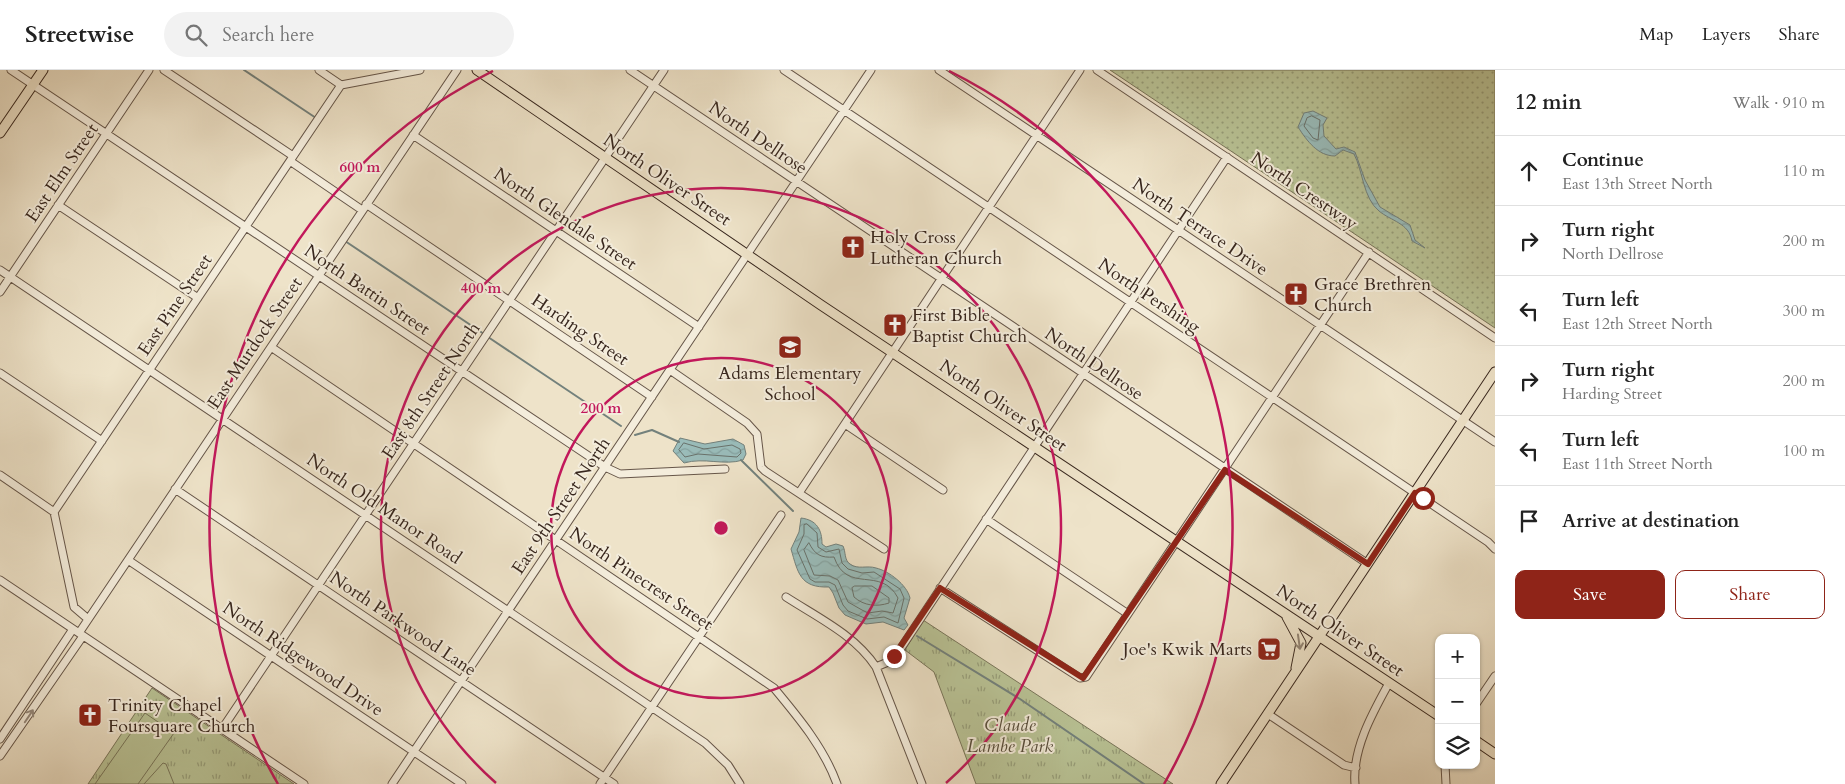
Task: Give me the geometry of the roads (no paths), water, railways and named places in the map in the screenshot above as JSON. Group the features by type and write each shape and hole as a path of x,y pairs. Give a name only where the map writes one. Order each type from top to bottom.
{"main road":[{"path":"0,133 43,70"},
{"name":"North Oliver Street","path":"477,70 748,255 1435,713"},
{"path":"1221,784 1495,372"},
{"path":"1284,613 1301,643 1294,674"},
{"path":"1480,744 1495,754"}],"street":[{"name":"North Battin Street","path":"11,70 605,467 620,474 725,469"},
{"name":"East Elm Street","path":"0,292 149,70"},
{"name":"Harding Street","path":"164,70 292,159 510,301 652,397"},
{"path":"319,70 341,85 420,70"},
{"name":"East Murdock Street","path":"78,632 457,70"},
{"name":"North Dellrose","path":"630,70 1368,564"},
{"name":"East 8th Street North","path":"222,729 664,70"},
{"name":"North Pershing","path":"784,70 1488,542 1495,549"},
{"name":"East 9th Street North","path":"392,784 871,70"},
{"name":"North Terrace Drive","path":"939,70 1495,442"},
{"path":"799,493 1080,70"},
{"name":"North Crestway","path":"1097,70 1495,338"},
{"name":"East Pine Street","path":"54,512 341,85"},
{"name":"North Glendale Street","path":"413,135 699,327"},
{"path":"876,667 894,656 1227,158"},
{"path":"58,205 198,298"},
{"path":"940,588 1083,678 1177,542 1369,252"},
{"name":"North Old Manor Road","path":"0,270 705,743 728,765 740,784"},
{"name":"North Pinecrest Street","path":"271,347 699,635 774,688 806,726 832,771 837,784"},
{"path":"670,370 747,423 757,434 761,467 764,471 884,549"},
{"path":"0,373 102,441"},
{"path":"845,424 943,490"},
{"path":"0,475 54,512 74,607 88,619"},
{"name":"North Parkwood Lane","path":"175,489 462,681 602,781 614,784"},
{"path":"602,781 781,514"},
{"path":"986,519 1128,614"},
{"name":"North Ridgewood Drive","path":"128,560 462,784"},
{"path":"0,580 304,784"},
{"path":"786,596 852,640 863,650 876,667 922,784"},
{"path":"0,739 78,632"},
{"path":"0,756 78,632"},
{"path":"1480,698 1495,676"},
{"path":"1355,784 1356,768 1366,726 1389,683"},
{"path":"1268,714 1344,765 1356,768"},
{"path":"1445,769 1446,784"}],"water":[{"path":"1313,111 1327,118 1323,125 1324,136 1336,149 1344,147 1355,152 1365,180 1380,207 1410,225 1415,240 1425,248 1412,241 1403,226 1374,206 1366,192 1354,154 1343,150 1335,156 1329,155 1318,151 1309,142 1298,127 1304,113"},
{"path":"680,438 705,444 733,439 744,445 746,454 743,460 736,462 691,461 684,463 673,451"},
{"path":"801,518 811,521 818,526 822,544 826,547 836,544 843,546 850,564 856,567 873,567 881,570 892,575 905,588 910,598 904,618 908,625 904,630 883,622 866,624 845,615 839,608 829,587 819,587 806,582 798,572 791,549 799,532"}],"waterway":[{"path":"244,70 316,118"},
{"path":"345,241 484,334"},
{"path":"488,337 621,426"},
{"path":"635,435 652,430 679,442"},
{"path":"741,460 793,511"},
{"path":"917,636 1020,699 1144,784"}],"place":[{"name":"Holy Cross Lutheran Church","path":"853,247"},
{"name":"Grace Brethren Church","path":"1296,294"},
{"name":"First Bible Baptist Church","path":"895,325"},
{"name":"Adams Elementary School","path":"790,347"},
{"name":"Joe's Kwik Marts","path":"1269,649"},
{"name":"Trinity Chapel Foursquare Church","path":"90,715"}],"park label":[{"name":"Claude Lambe Park","path":"1010,735"}]}
